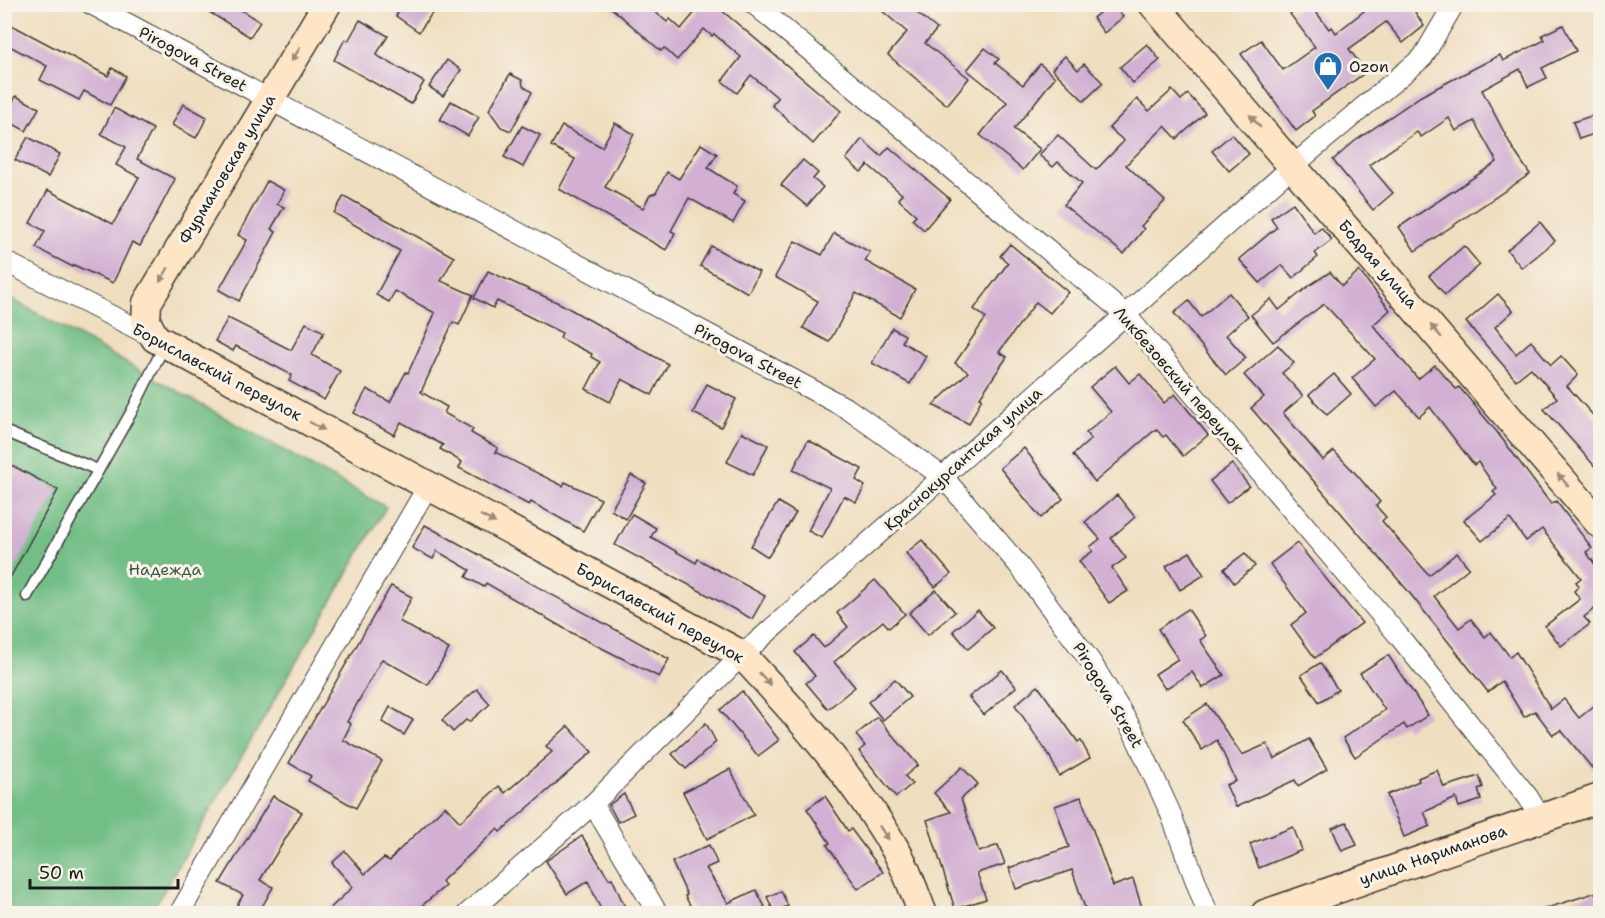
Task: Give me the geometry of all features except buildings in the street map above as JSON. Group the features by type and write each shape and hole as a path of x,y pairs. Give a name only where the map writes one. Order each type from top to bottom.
{"street":[{"name":"Pirogova Street","path":"91,4 848,410 943,477 1017,563 1091,662 1127,721 1170,812 1208,914"},
{"name":"Фурмановская улица","path":"160,341 146,321 147,303 327,4"},
{"name":"Ликбезовский переулок","path":"754,4 1126,315 1398,635 1528,797 1539,817"},
{"name":"Бодрая улица","path":"1153,4 1294,165 1600,525"},
{"name":"Краснокурсантская улица","path":"467,914 593,804 742,655 1294,165 1423,57 1450,6"},
{"name":"Бориславский переулок","path":"4,261 160,341 742,655 794,711 848,780 898,855 923,914"},
{"path":"179,914 428,486"},
{"name":"улица Нариманова","path":"1265,914 1539,817 1600,798"},
{"path":"593,804 658,914"}],"lane":[{"path":"27,596 132,411 160,341"},
{"path":"4,431 98,470"}],"green space":[{"name":"Надежда","path":"4,295 386,507 151,913 5,913"}],"place":[{"name":"Ozon","path":"1328,92"}]}
